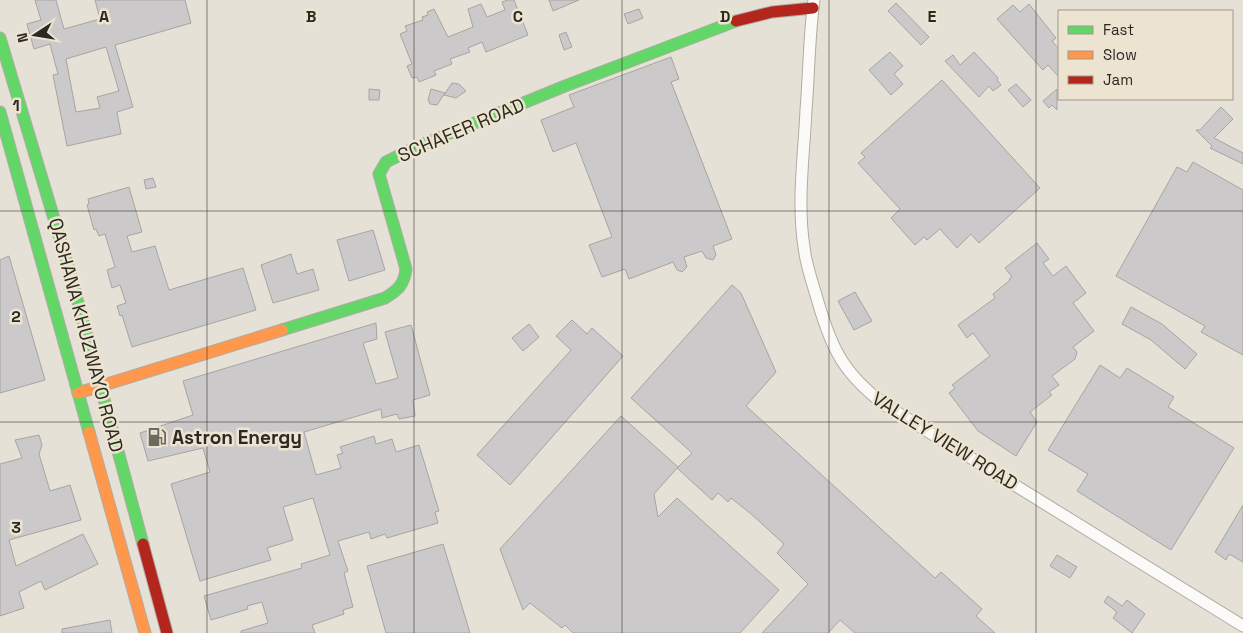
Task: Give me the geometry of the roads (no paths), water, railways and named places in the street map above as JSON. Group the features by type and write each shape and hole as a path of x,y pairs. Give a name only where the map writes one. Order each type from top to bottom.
{"main road":[{"name":"SCHAFER ROAD","path":"78,393 256,336 366,305 399,290 405,279 406,269 379,174 386,162 416,147 556,90 739,20 813,4"},
{"name":"QASHANA KHUZWAYO ROAD","path":"0,38 67,262 168,633"},
{"name":"QASHANA KHUZWAYO ROAD","path":"0,112 145,633"}],"street":[{"name":"VALLEY VIEW ROAD","path":"813,4 802,169 804,248 826,329 846,369 863,388 885,405 1243,626"}],"place":[{"name":"Astron Energy","path":"157,437"}]}
